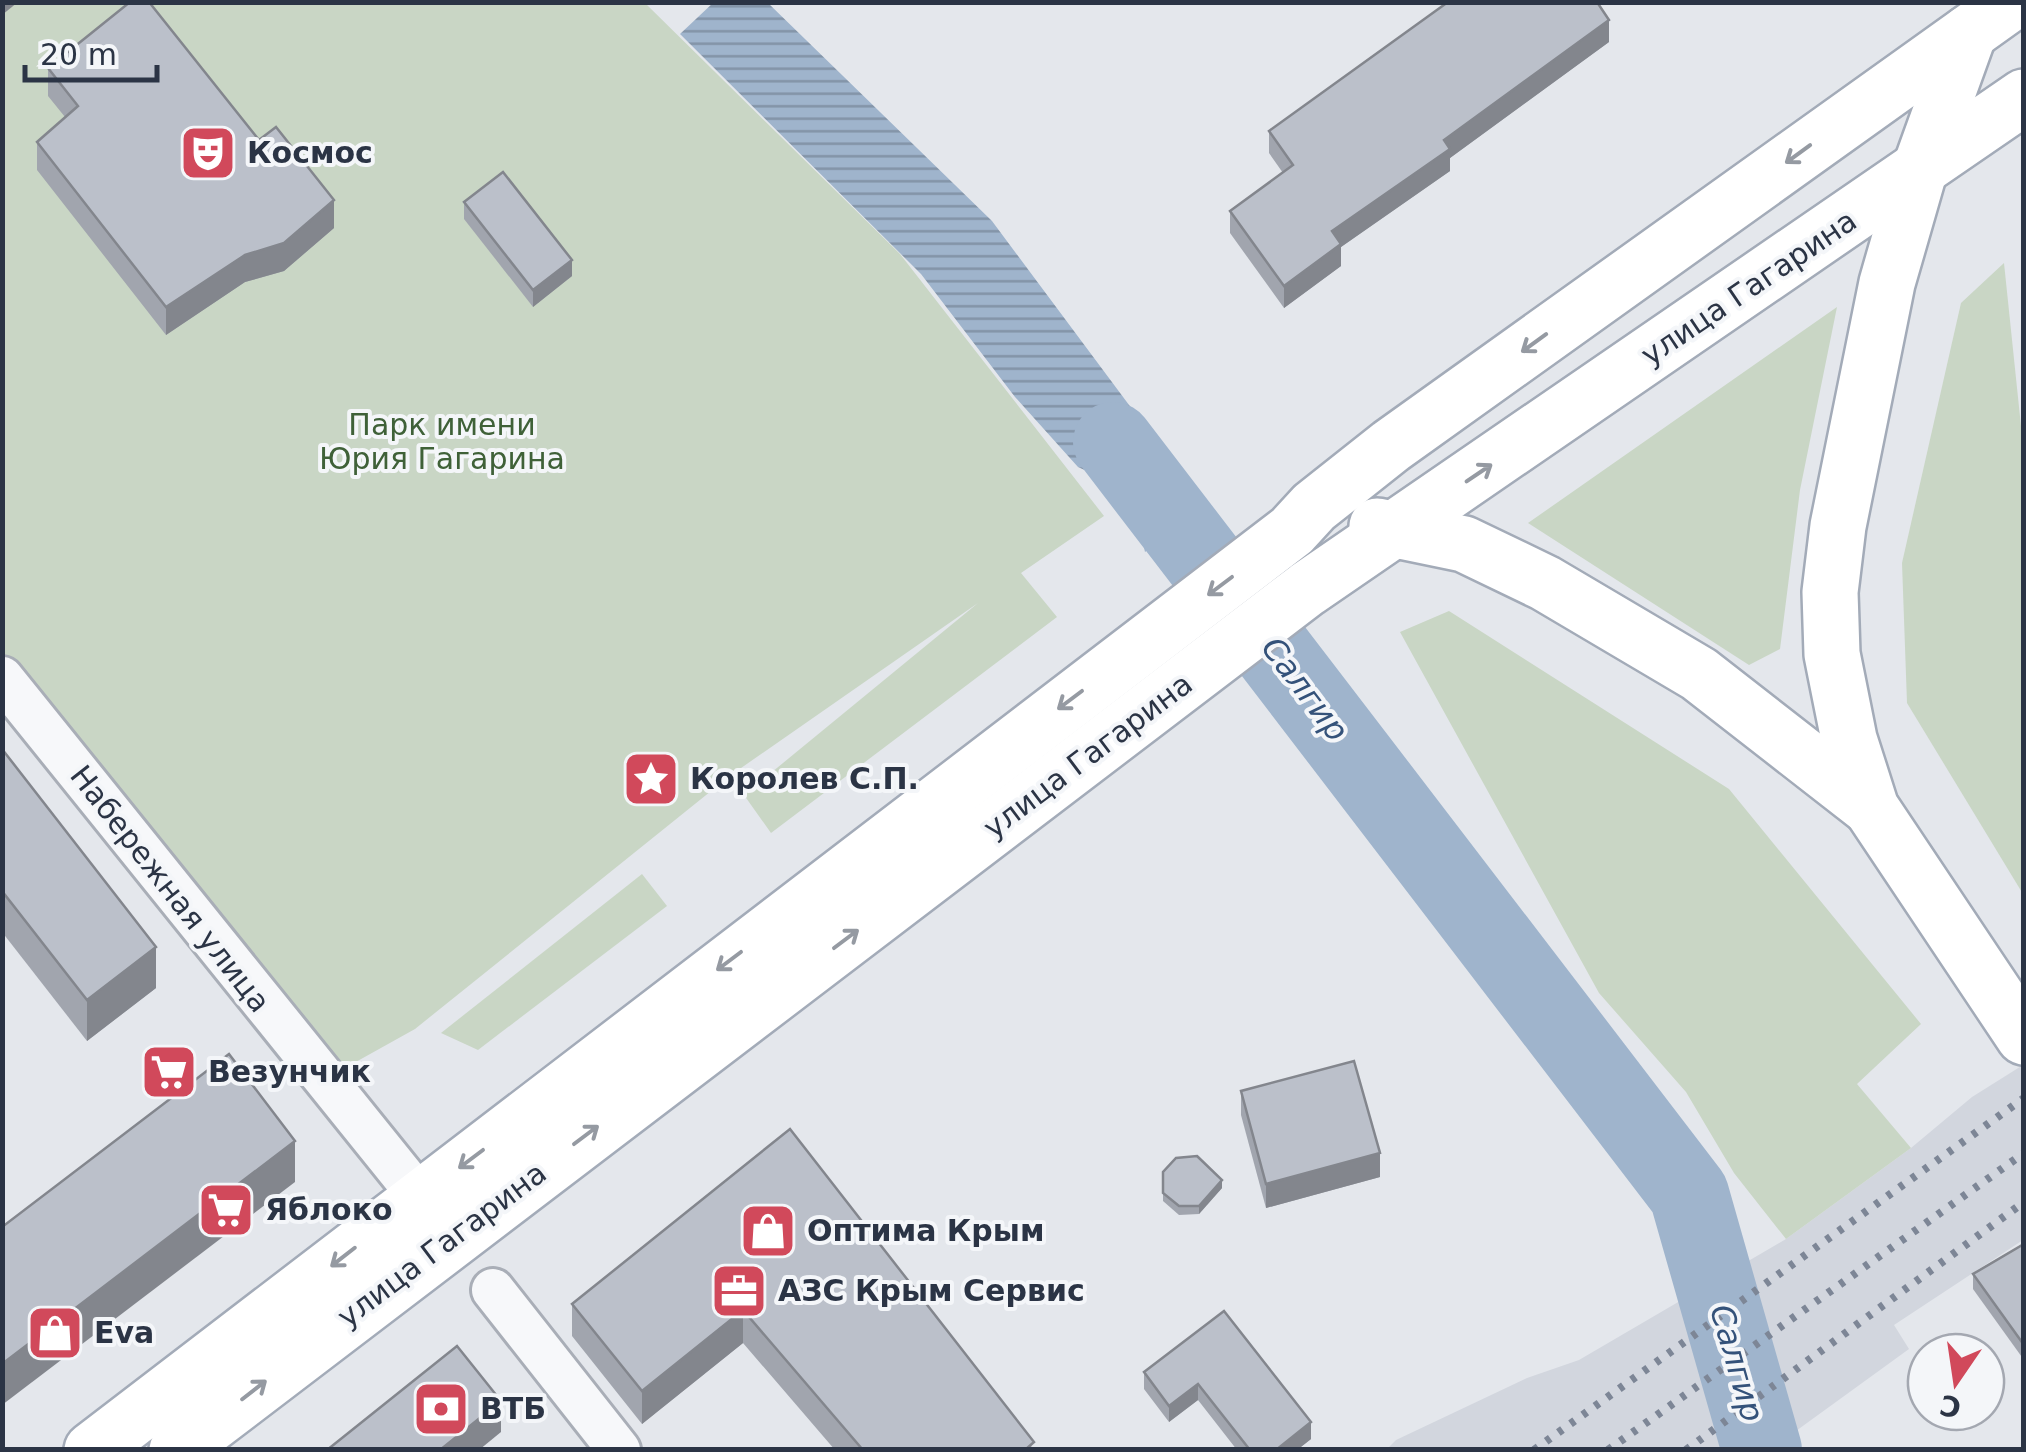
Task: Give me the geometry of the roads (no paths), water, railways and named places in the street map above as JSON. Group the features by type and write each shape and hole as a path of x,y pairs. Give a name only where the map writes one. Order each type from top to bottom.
{"main road":[{"path":"1991,18 1919,172 1887,283 1838,526 1830,592 1832,654 1849,739 1872,808 1986,986 2024,1037"},
{"path":"1292,531 1314,507 1391,446 1991,18"},
{"name":"улица Гагарина","path":"177,1450 1325,576 2024,97"},
{"path":"1292,531 1345,524 1398,528 1491,553 1652,646 1750,710 1872,808"},
{"name":"улица Гагарина","path":"92,1450 1292,531"}],"street":[{"name":"Набережная улица","path":"2,678 263,1007 420,1197"},
{"path":"493,1290 619,1450"}],"water":[{"path":"714,2 768,3 992,221 1205,507 1145,552 1135,508 1122,487 1078,467 1015,397 921,274 680,34"}],"waterway":[{"name":"Салгир","path":"1113,442 1689,1194 1762,1450"}],"railway":[{"path":"1534,1450 2024,1098"},
{"path":"1608,1450 2024,1153"},
{"path":"1686,1450 2024,1202"}],"place":[{"name":"Космос","path":"208,153"},
{"name":"Королев С.П.","path":"651,779"},
{"name":"Везунчик","path":"169,1072"},
{"name":"Яблоко","path":"226,1210"},
{"name":"Оптима Крым","path":"768,1231"},
{"name":"АЗС Крым Сервис","path":"739,1291"},
{"name":"Eva","path":"55,1333"},
{"name":"ВТБ","path":"441,1409"}],"park label":[{"name":"Парк имени Юрия Гагарина","path":"442,442"}]}
